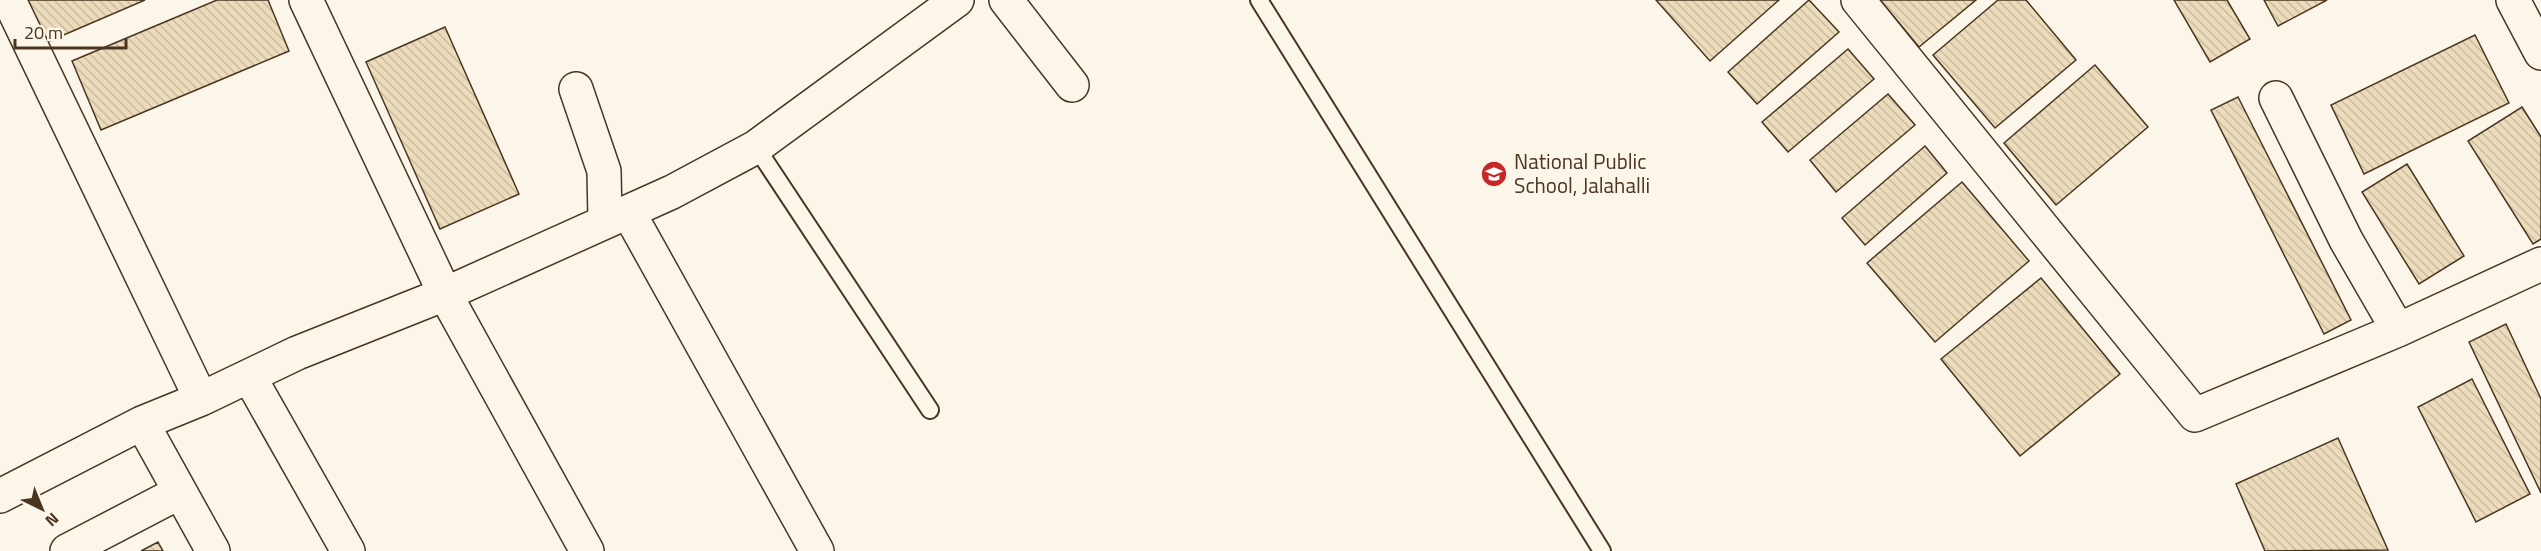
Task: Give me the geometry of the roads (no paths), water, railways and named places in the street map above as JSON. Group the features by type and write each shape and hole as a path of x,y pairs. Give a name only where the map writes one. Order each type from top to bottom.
{"street":[{"path":"9,0 201,399"},
{"path":"306,0 445,294 587,551"},
{"path":"0,496 142,423 201,399 297,353 445,294 617,216 756,147 957,0"},
{"path":"1006,0 1072,85"},
{"path":"1858,0 2195,415 2398,330 2541,264"},
{"path":"2514,0 2541,53"},
{"path":"576,89 617,216 817,551"},
{"path":"2276,98 2346,240 2398,330"},
{"path":"249,376 348,551"},
{"path":"142,423 213,551"},
{"path":"67,551 180,492"}],"lane":[{"path":"1259,0 1602,551"},
{"path":"756,147 930,410"}],"place":[{"name":"National Public School, Jalahalli","path":"1494,174"}]}
